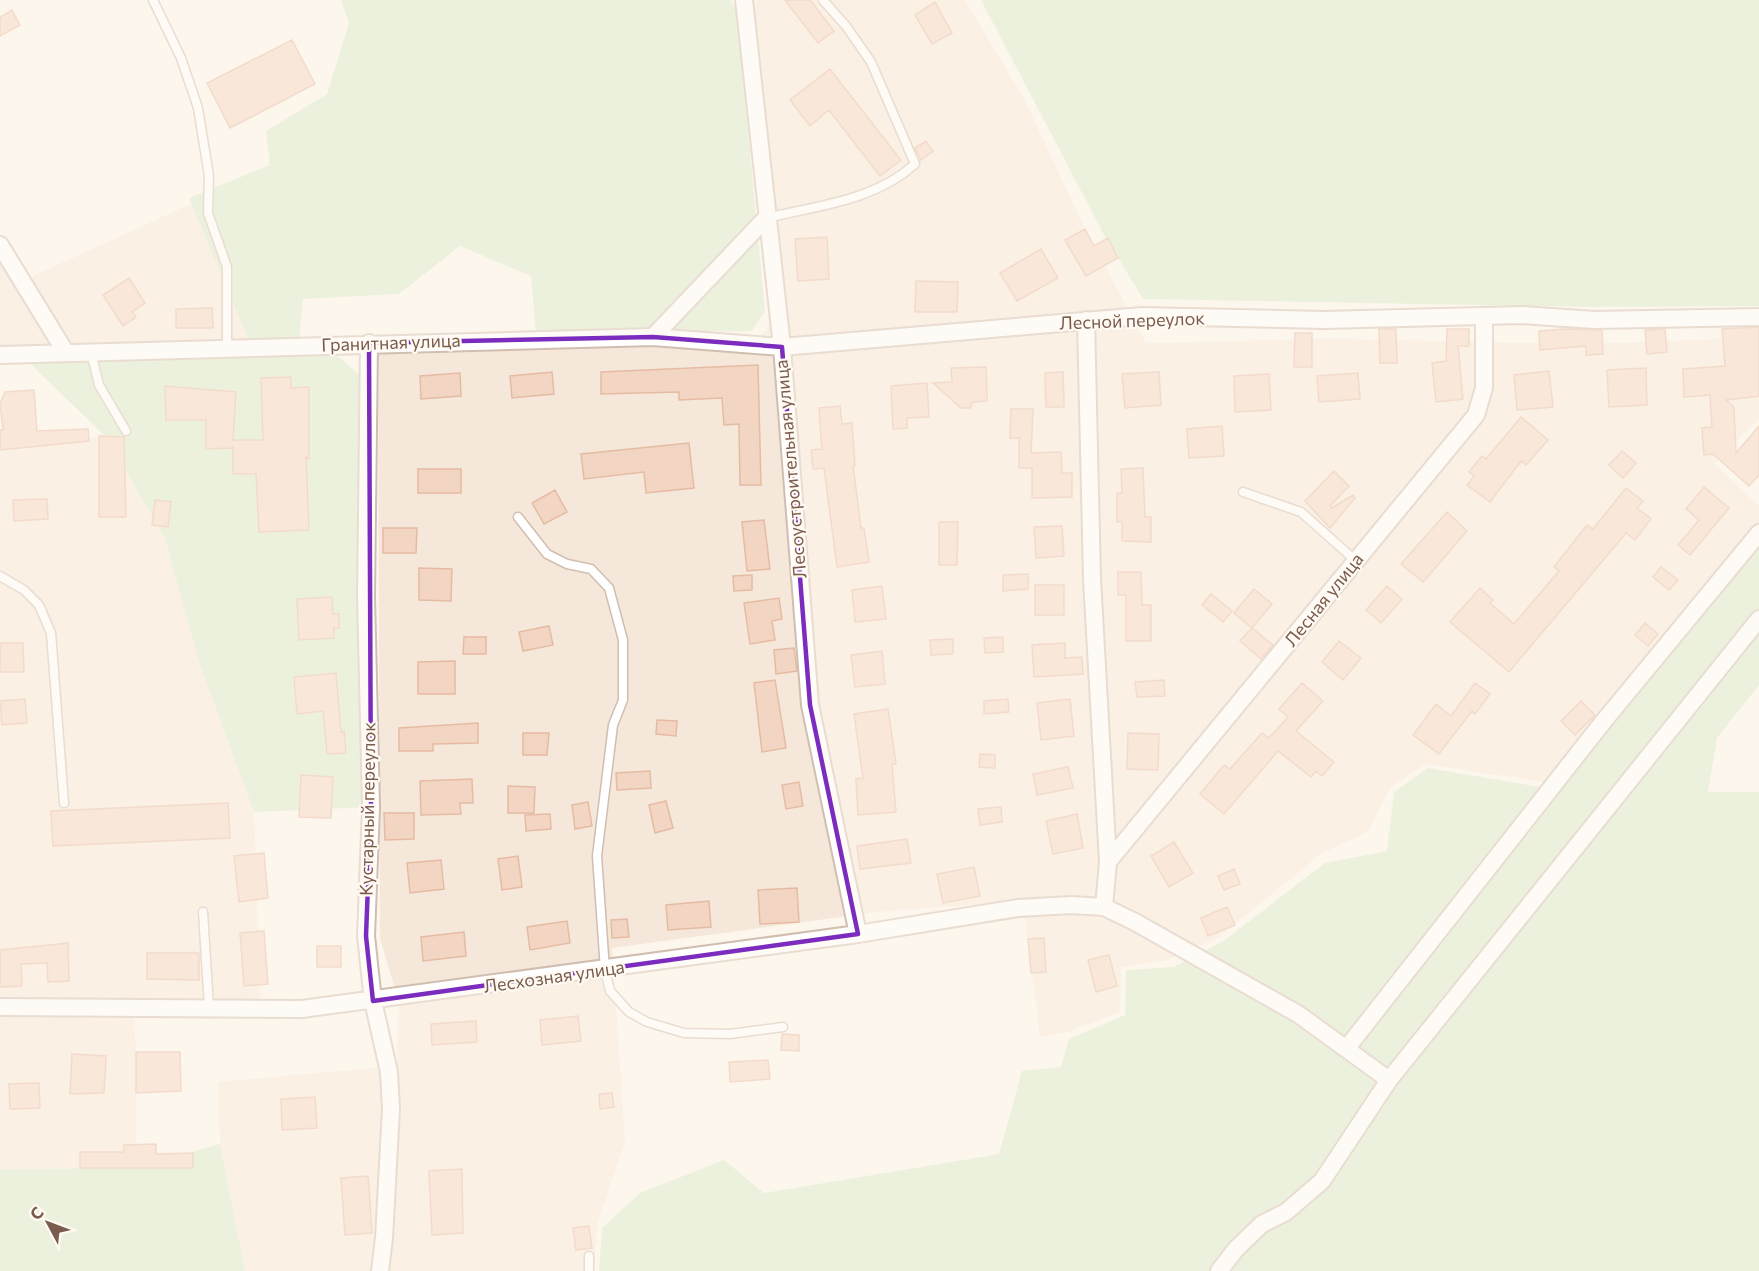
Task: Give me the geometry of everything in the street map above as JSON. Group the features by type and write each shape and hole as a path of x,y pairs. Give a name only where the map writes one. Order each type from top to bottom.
{"street":[{"name":"Лесоустроительная улица","path":"744,7 782,347 810,705 858,934"},
{"path":"652,337 769,217"},
{"path":"0,245 66,353"},
{"name":"Лесной переулок","path":"782,347 1142,316 1324,320 1522,315 1594,320 1759,317"},
{"name":"Лесная улица","path":"1108,862 1476,415 1484,388 1484,316"},
{"path":"1086,320 1092,579 1108,862 1104,907 1298,1014 1389,1080"},
{"name":"Гранитная улица","path":"0,355 652,337 782,347"},
{"name":"Кустарный переулок","path":"369,344 366,596 371,807 366,936 373,1001 389,1072 391,1109 380,1271"},
{"path":"1346,1049 1603,722 1759,533"},
{"path":"1219,1271 1236,1249 1262,1224 1286,1212 1322,1181 1389,1080 1759,619"},
{"name":"Лесхозная улица","path":"0,1007 208,1007 302,1010 858,934 1018,908 1071,905 1104,907"}],"lane":[{"path":"153,0 181,58 198,108 209,176 208,213 227,267 227,348"},
{"path":"744,7 755,0"},
{"path":"769,217 867,195 898,180 915,165 871,62 846,26 823,0"},
{"path":"91,352 99,386 126,431"},
{"path":"1243,492 1301,512 1356,561"},
{"path":"518,516 547,554 567,564 591,569 609,588 623,640 623,700 613,725 597,856 605,970 610,991 629,1012 663,1028 684,1033 729,1034 783,1027"},
{"path":"0,576 24,590 39,605 51,633 64,803"},
{"path":"203,912 208,1007"},
{"path":"589,1256 589,1271"}],"highlighted area":[{"path":"653,337 782,347 810,705 858,934 373,1001 366,936 371,807 369,343"}],"shaded area":[{"path":"757,0 965,0 1026,103 1085,229 1146,343 1329,339 1586,344 1725,339 1759,332 1759,418 1714,463 1759,506 1759,527 1550,783 1425,764 1390,788 1368,832 1322,853 1219,937 1168,960 1121,967 1120,1012 1067,1032 1040,1037 1023,901 885,911 612,948 625,1141 597,1224 594,1271 245,1271 220,1144 218,1082 397,1066 399,1002 380,939 378,349 757,342 780,311 753,21"},
{"path":"195,202 256,347 0,355 0,245 22,281"},
{"path":"107,438 165,539 200,665 254,812 261,1009 133,1007 136,1052 136,1168 0,1169 0,440"}],"green space":[{"path":"341,0 731,0 737,13 765,311 752,331 536,334 531,276 460,246 399,294 303,299 299,341 250,343 189,198 270,165 266,131 327,94 349,23"},
{"path":"981,0 1759,0 1759,306 1587,307 1143,299 1103,233"},
{"path":"325,345 368,382 371,807 254,812 200,665 165,539 107,438 20,354"},
{"path":"1759,537 1759,685 1717,738 1708,792 1759,792 1759,1271 599,1271 602,1228 640,1193 724,1160 764,1193 999,1154 1022,1071 1061,1067 1069,1039 1125,1015 1126,970 1174,967 1225,940 1325,863 1387,851 1394,792 1428,768 1552,789"},
{"path":"220,1144 245,1271 0,1271 0,1169 136,1168"}],"building":[{"path":"785,0 810,0 834,31 818,43"},
{"path":"935,2 952,33 932,44 915,15"},
{"path":"12,10 20,25 0,36 0,17"},
{"path":"292,40 315,84 230,128 207,83"},
{"path":"830,69 901,160 880,176 829,110 810,126 790,100"},
{"path":"926,141 933,151 921,160 915,148"},
{"path":"1085,229 1094,246 1108,238 1118,258 1086,276 1065,240"},
{"path":"827,237 829,279 798,281 795,239"},
{"path":"1041,249 1058,278 1017,301 1000,273"},
{"path":"129,278 145,303 132,312 136,317 123,326 103,295"},
{"path":"916,281 958,282 957,312 915,312"},
{"path":"212,308 213,328 176,328 176,309"},
{"path":"1759,327 1759,396 1726,400 1734,407 1736,453 1759,426 1759,475 1749,486 1713,454 1704,455 1702,428 1712,427 1710,395 1684,397 1683,369 1725,366 1722,329"},
{"path":"1379,329 1396,329 1397,363 1380,363"},
{"path":"1447,329 1469,329 1469,346 1458,346 1463,399 1436,402 1432,363 1446,361"},
{"path":"1665,329 1667,352 1647,354 1645,330"},
{"path":"1602,330 1603,354 1586,355 1586,346 1540,350 1539,331"},
{"path":"1295,333 1312,333 1312,367 1294,367"},
{"path":"758,365 761,485 740,485 739,424 724,425 722,398 679,400 679,392 601,394 601,372"},
{"path":"986,367 987,401 973,402 970,408 961,408 933,383 952,382 951,368"},
{"path":"1646,368 1647,405 1609,407 1607,370"},
{"path":"1549,371 1553,407 1517,410 1514,375"},
{"path":"552,372 554,394 512,398 510,376"},
{"path":"1063,372 1064,407 1046,407 1045,373"},
{"path":"1159,372 1161,405 1125,408 1122,374"},
{"path":"460,373 461,396 421,399 420,376"},
{"path":"1358,373 1360,399 1319,402 1317,376"},
{"path":"1269,374 1271,410 1235,412 1234,376"},
{"path":"291,377 291,388 309,387 309,458 306,457 309,530 259,532 256,474 233,474 233,446 232,448 206,449 206,420 166,420 165,386 236,392 233,440 263,440 261,378"},
{"path":"927,383 929,417 907,418 907,428 893,429 891,386"},
{"path":"34,390 37,431 88,429 89,441 0,450 0,430 3,430 0,404 5,392"},
{"path":"840,406 842,424 852,423 855,466 853,466 861,528 864,528 869,562 837,567 824,468 813,469 811,450 822,449 819,408"},
{"path":"1011,409 1033,409 1031,453 1061,452 1062,473 1072,473 1072,497 1032,498 1032,468 1019,468 1019,438 1010,438"},
{"path":"1521,417 1548,440 1526,465 1521,461 1490,502 1467,485 1474,476 1469,472 1482,456 1486,459"},
{"path":"1222,426 1224,456 1189,458 1187,429"},
{"path":"99,436 124,437 126,517 99,517"},
{"path":"689,443 694,488 646,493 644,472 584,479 581,454"},
{"path":"1622,451 1636,463 1623,478 1609,465"},
{"path":"1143,468 1145,517 1151,517 1151,542 1122,541 1122,522 1117,522 1117,493 1122,493 1121,469"},
{"path":"418,469 461,469 461,493 418,493"},
{"path":"1334,471 1349,486 1330,506 1332,508 1353,495 1355,498 1330,528 1305,501"},
{"path":"1704,487 1729,508 1690,555 1678,545 1699,520 1686,509"},
{"path":"1626,488 1643,501 1637,508 1651,519 1635,540 1626,533 1509,672 1450,622 1480,588 1493,600 1490,603 1514,624 1559,571 1554,567 1587,525 1593,529"},
{"path":"555,490 567,512 544,524 532,503"},
{"path":"47,499 48,519 14,521 13,500"},
{"path":"155,500 171,502 168,527 152,525"},
{"path":"1447,512 1467,531 1423,582 1401,564"},
{"path":"764,520 770,569 747,571 742,522"},
{"path":"939,522 958,522 957,565 939,565"},
{"path":"1062,526 1064,556 1036,558 1034,527"},
{"path":"383,528 417,528 416,553 383,553"},
{"path":"1661,567 1678,580 1669,590 1653,577"},
{"path":"419,568 452,569 451,601 419,600"},
{"path":"1118,572 1141,572 1142,605 1151,605 1151,641 1126,641 1126,595 1118,595"},
{"path":"1028,574 1028,589 1003,591 1003,575"},
{"path":"752,575 752,590 734,591 733,576"},
{"path":"1035,585 1064,585 1064,615 1035,615"},
{"path":"882,586 886,619 855,622 852,590"},
{"path":"1387,586 1402,599 1381,623 1366,610"},
{"path":"1254,589 1272,604 1252,628 1234,613"},
{"path":"1211,594 1232,611 1223,622 1202,605"},
{"path":"332,597 333,614 339,614 339,628 334,628 334,638 299,640 297,599"},
{"path":"779,598 782,619 772,621 775,640 750,644 744,603"},
{"path":"1645,623 1658,634 1648,646 1635,635"},
{"path":"549,626 553,645 523,651 519,632"},
{"path":"1252,628 1273,645 1261,659 1240,641"},
{"path":"464,637 486,637 486,654 463,654"},
{"path":"1003,637 1003,652 985,653 984,638"},
{"path":"953,639 953,654 931,655 930,640"},
{"path":"1339,641 1361,658 1343,680 1322,662"},
{"path":"0,643 23,643 24,672 0,672"},
{"path":"1065,643 1065,658 1082,657 1083,674 1034,677 1032,645"},
{"path":"794,648 797,671 776,674 774,650"},
{"path":"882,651 885,684 855,687 851,655"},
{"path":"455,661 455,694 418,694 418,662"},
{"path":"336,673 341,732 344,731 346,753 327,754 323,711 297,714 294,677"},
{"path":"775,680 786,748 762,752 754,683"},
{"path":"1164,680 1165,696 1137,697 1135,682"},
{"path":"1302,683 1323,701 1296,731 1334,762 1322,776 1316,771 1311,777 1278,751 1224,814 1200,794 1224,765 1230,769 1262,733 1269,738 1288,717 1279,709"},
{"path":"1475,683 1490,694 1475,714 1472,711 1439,754 1413,735 1436,704 1451,716"},
{"path":"25,699 27,723 2,725 0,701"},
{"path":"1008,699 1009,712 984,714 984,701"},
{"path":"1070,699 1074,736 1041,740 1037,703"},
{"path":"1581,701 1595,715 1575,735 1561,721"},
{"path":"888,709 896,764 892,764 896,812 858,815 856,779 863,778 854,714"},
{"path":"657,720 677,721 676,736 656,734"},
{"path":"478,723 478,743 433,744 433,751 399,751 399,728"},
{"path":"523,733 549,733 547,755 523,755"},
{"path":"1128,733 1159,734 1158,770 1127,769"},
{"path":"980,754 995,755 995,768 979,767"},
{"path":"1068,767 1073,788 1037,795 1033,774"},
{"path":"650,771 651,788 617,790 616,773"},
{"path":"301,775 333,777 331,818 299,817"},
{"path":"472,779 473,803 460,803 461,814 421,815 420,781"},
{"path":"799,782 803,806 786,809 782,785"},
{"path":"508,786 535,787 534,813 508,813"},
{"path":"666,801 673,828 655,833 649,805"},
{"path":"588,802 592,826 575,829 572,805"},
{"path":"228,803 230,838 53,846 51,811"},
{"path":"1001,807 1002,822 980,825 978,809"},
{"path":"384,813 414,813 414,839 385,840"},
{"path":"550,814 551,829 526,831 525,815"},
{"path":"1077,814 1083,848 1053,854 1046,821"},
{"path":"907,839 911,863 860,869 857,846"},
{"path":"1174,842 1193,873 1169,887 1151,856"},
{"path":"264,853 268,898 239,902 234,856"},
{"path":"518,856 522,887 502,890 498,859"},
{"path":"441,860 444,889 410,893 407,863"},
{"path":"974,867 980,896 943,903 937,874"},
{"path":"1234,869 1240,884 1224,890 1218,876"},
{"path":"797,888 799,922 760,924 758,890"},
{"path":"709,901 711,927 668,930 666,905"},
{"path":"1227,907 1235,925 1208,936 1201,918"},
{"path":"627,919 629,937 612,938 611,920"},
{"path":"567,921 570,943 530,950 527,927"},
{"path":"264,931 268,984 244,986 240,933"},
{"path":"464,932 466,956 423,961 421,937"},
{"path":"1044,938 1046,972 1031,973 1028,939"},
{"path":"68,943 69,981 48,982 47,963 21,964 22,986 0,987 0,950"},
{"path":"317,946 341,946 341,967 317,967"},
{"path":"147,953 199,953 199,980 147,979"},
{"path":"1109,955 1117,986 1096,992 1088,960"},
{"path":"578,1016 581,1041 542,1045 540,1020"},
{"path":"476,1021 477,1042 432,1045 431,1024"},
{"path":"782,1034 799,1035 799,1051 781,1050"},
{"path":"136,1052 180,1052 181,1091 136,1093"},
{"path":"72,1054 106,1056 104,1093 70,1094"},
{"path":"768,1060 770,1079 730,1082 729,1062"},
{"path":"39,1083 40,1108 10,1109 9,1084"},
{"path":"612,1093 614,1107 600,1109 599,1094"},
{"path":"315,1097 317,1128 282,1130 281,1099"},
{"path":"156,1144 156,1154 193,1153 193,1168 80,1168 80,1152 124,1152 124,1145"},
{"path":"462,1169 463,1233 432,1235 429,1171"},
{"path":"368,1176 372,1233 345,1235 341,1178"},
{"path":"589,1226 592,1248 576,1250 573,1228"}]}
